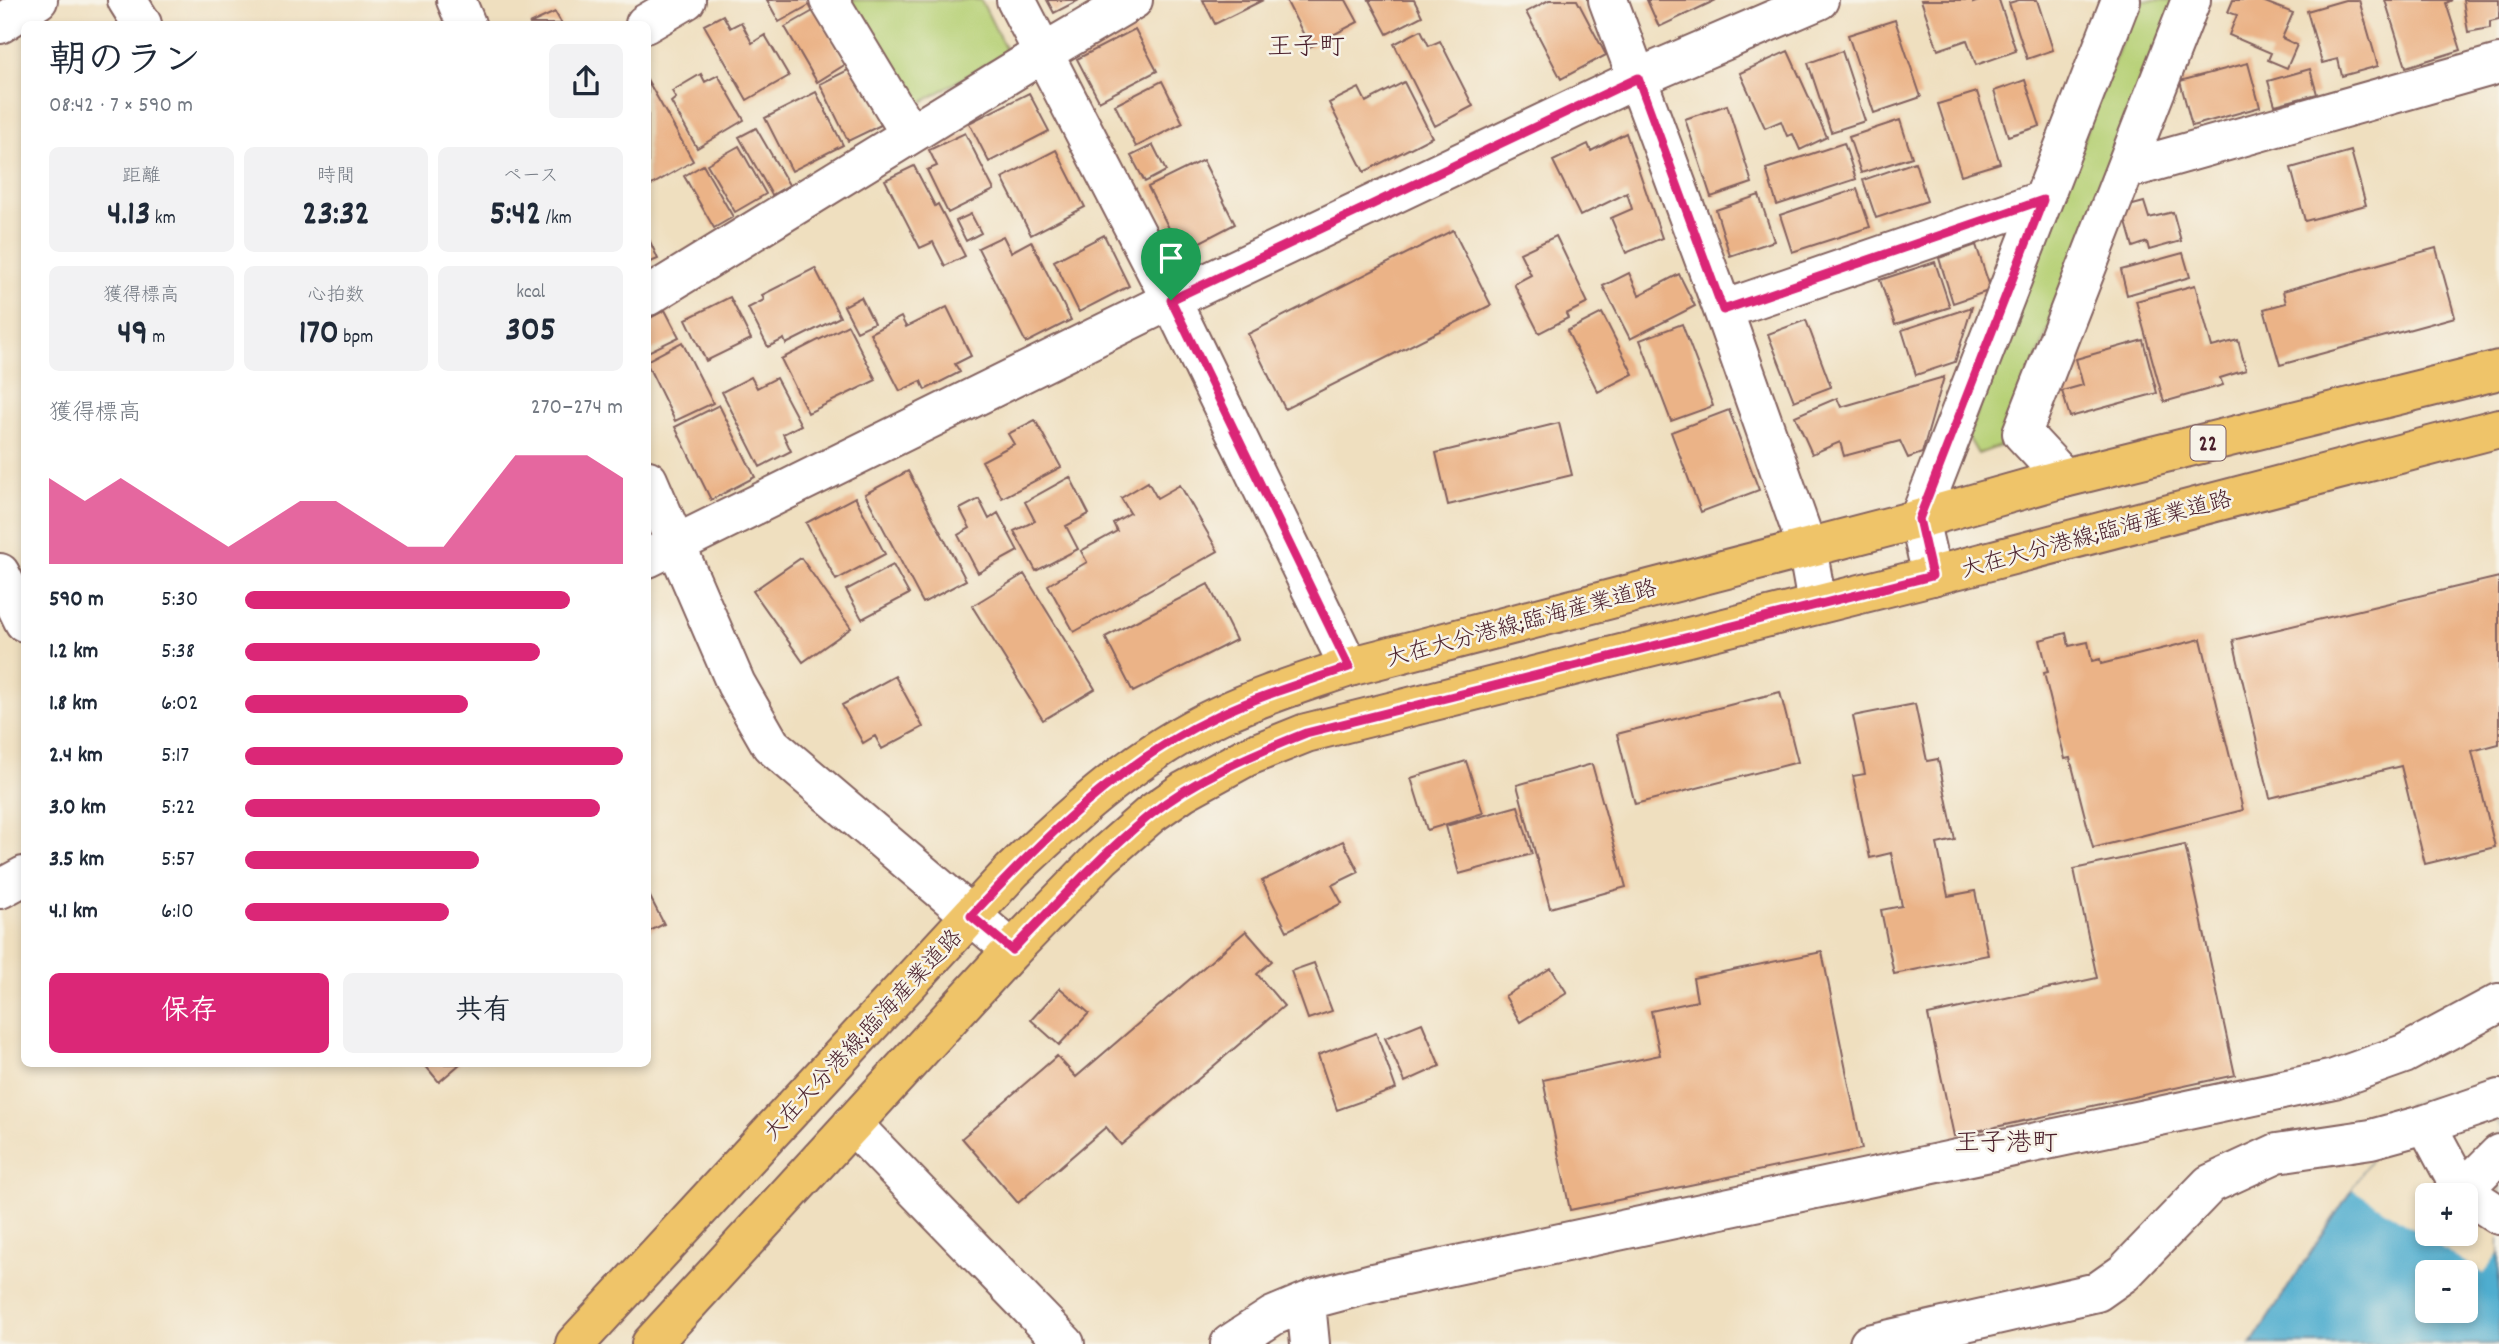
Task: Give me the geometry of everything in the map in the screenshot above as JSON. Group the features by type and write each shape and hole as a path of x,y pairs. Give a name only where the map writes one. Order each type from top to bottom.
{"main road":[{"name":"大在大分港線;臨海産業道路","path":"575,1344 1012,871 1064,822 1116,779 1180,736 1219,715 1267,695 1349,667 1919,519 2064,478 2499,370"},
{"name":"大在大分港線;臨海産業道路","path":"651,1344 1012,950 1102,857 1151,814 1184,791 1246,757 1306,733 1932,576 2499,428"}],"street":[{"path":"0,24 38,0"},
{"path":"127,0 140,21"},
{"path":"456,0 465,21"},
{"path":"650,21 686,0"},
{"path":"829,0 910,134"},
{"path":"1016,0 1171,300 1349,667"},
{"path":"651,294 1133,0"},
{"path":"1608,0 1807,547 1817,604"},
{"path":"660,551 1171,300 1638,78 1819,0"},
{"path":"1932,576 1919,519 2121,0"},
{"path":"2064,478 2022,433 2191,0"},
{"path":"2125,170 2499,64"},
{"path":"1723,310 2043,200"},
{"path":"651,498 660,551 771,745 1012,950"},
{"path":"0,573 21,616"},
{"path":"0,888 21,878"},
{"path":"1230,1344 1273,1316 1371,1283 2334,1079 2404,1054 2499,1003"},
{"path":"1869,1344 2097,1292 2124,1273 2210,1184 2277,1153 2371,1139 2426,1124 2499,1098"},
{"path":"852,1124 1066,1344"},
{"path":"2426,1124 2458,1183"},
{"path":"2470,1183 2499,1154"},
{"path":"2478,1201 2499,1215"},
{"path":"1306,1303 1310,1344"}],"green space":[{"path":"846,0 981,0 1007,52 907,111"},
{"path":"2138,0 2177,0 2003,445 1978,454 1968,437"}],"water":[{"path":"2434,1096 2499,1125 2499,1344 2251,1344 2407,1105"}],"pier":[{"path":"2434,1096 2455,1096 2499,1125 2499,1252 2483,1274 2478,1271 2478,1260 2461,1260 2440,1246 2478,1246 2478,1183 2415,1183 2415,1230 2352,1189 2407,1105"}],"building":[{"path":"767,0 811,0 813,3 779,22"},
{"path":"1047,0 1079,0 1054,13"},
{"path":"1203,0 1263,0 1215,24"},
{"path":"1286,0 1346,0 1358,22 1310,47"},
{"path":"1369,0 1414,0 1422,16 1387,34"},
{"path":"1549,0 1577,0 1606,55 1561,79 1526,12"},
{"path":"1647,0 1716,0 1659,27"},
{"path":"1921,0 1973,0 1973,3 1999,0 2016,51 1976,65 1967,40 1938,50"},
{"path":"2037,0 2053,50 2027,59 2009,3"},
{"path":"2233,0 2260,0 2293,13 2282,38 2297,45 2287,68 2268,60 2271,53 2229,35 2237,15 2228,12"},
{"path":"2345,0 2359,0 2378,66 2342,76 2338,59 2322,63 2307,11"},
{"path":"2385,0 2452,0 2446,3 2461,50 2406,67"},
{"path":"2463,0 2499,0 2499,19 2490,21 2490,28 2468,32"},
{"path":"815,10 846,64 817,82 785,27"},
{"path":"555,12 560,21 536,21"},
{"path":"723,15 730,28 741,22 752,43 765,35 789,76 747,100 704,25"},
{"path":"1895,20 1921,97 1874,113 1848,35"},
{"path":"1135,29 1157,71 1099,101 1077,59"},
{"path":"1421,30 1429,46 1440,41 1473,106 1435,126 1394,44"},
{"path":"1788,51 1827,137 1800,150 1793,134 1787,136 1781,121 1765,128 1740,73"},
{"path":"1842,51 1865,121 1831,132 1808,63"},
{"path":"2248,63 2260,107 2192,126 2180,81"},
{"path":"852,68 881,125 848,141 820,84"},
{"path":"2310,69 2317,94 2275,105 2268,81"},
{"path":"701,74 705,82 718,75 744,120 697,148 671,102 676,98 672,91"},
{"path":"2025,80 2040,126 2008,136 1994,91"},
{"path":"1162,81 1183,123 1136,147 1115,105"},
{"path":"1404,82 1432,137 1364,172 1329,103 1359,88 1366,102"},
{"path":"651,86 693,161 651,185"},
{"path":"816,92 843,145 792,171 765,118"},
{"path":"1977,92 2000,163 1961,175 1938,104"},
{"path":"1029,93 1049,131 989,162 969,123"},
{"path":"1727,105 1752,183 1711,197 1685,119"},
{"path":"1900,120 1912,157 1861,173 1849,137"},
{"path":"756,128 789,185 772,195 739,137"},
{"path":"965,133 994,190 948,213 927,170 937,166 929,150"},
{"path":"1626,133 1662,238 1626,253 1611,218 1632,209 1627,193 1580,216 1553,161 1588,144 1591,151"},
{"path":"1844,143 1856,179 1777,205 1766,169"},
{"path":"1153,145 1166,171 1145,182 1131,156"},
{"path":"739,146 766,194 735,212 707,164"},
{"path":"1056,150 1085,207 1031,235 1002,178"},
{"path":"2351,151 2366,205 2305,221 2291,168"},
{"path":"1203,160 1235,224 1181,252 1148,187"},
{"path":"1915,162 1927,201 1876,218 1863,180"},
{"path":"703,165 733,217 714,228 684,176"},
{"path":"914,166 935,206 938,204 965,256 945,266 933,242 920,248 885,180"},
{"path":"1857,189 1870,227 1792,252 1780,215"},
{"path":"1759,195 1774,241 1730,256 1716,210"},
{"path":"2144,202 2149,218 2173,212 2181,241 2149,250 2147,242 2133,247 2122,208"},
{"path":"971,214 981,233 966,241 956,221"},
{"path":"1453,230 1491,305 1285,409 1248,334"},
{"path":"1104,235 1129,286 1079,312 1054,261"},
{"path":"1003,236 1011,252 1031,241 1071,320 1026,343 978,248"},
{"path":"1556,236 1588,303 1566,314 1568,318 1539,333 1514,284 1531,275 1520,253"},
{"path":"651,244 658,259 651,262"},
{"path":"1976,245 1991,290 1953,303 1939,258"},
{"path":"2436,248 2455,317 2280,365 2264,309 2286,303 2283,291"},
{"path":"2183,253 2190,277 2127,295 2121,270"},
{"path":"1935,262 1950,307 1895,325 1880,280"},
{"path":"815,268 840,317 786,344 784,339 768,347 748,308 764,300 762,295"},
{"path":"1629,273 1639,295 1679,274 1695,306 1630,339 1603,286"},
{"path":"2195,285 2212,347 2238,340 2246,370 2220,378 2223,385 2164,402 2136,301"},
{"path":"730,297 751,339 706,361 686,319"},
{"path":"861,297 874,323 857,331 844,306"},
{"path":"947,307 971,356 955,364 960,372 925,390 921,381 900,391 870,333 901,317 906,327"},
{"path":"1972,307 1955,362 1916,375 1902,330"},
{"path":"665,310 679,337 651,351 651,317"},
{"path":"1602,313 1633,374 1598,392 1567,331"},
{"path":"1806,320 1831,387 1794,401 1768,334"},
{"path":"1682,324 1713,406 1671,421 1640,340"},
{"path":"848,325 876,380 808,413 781,359"},
{"path":"2143,340 2157,393 2070,417 2062,391 2083,385 2076,359"},
{"path":"682,342 713,403 675,421 651,372 651,358"},
{"path":"751,377 757,388 776,378 801,425 783,434 791,451 760,467 722,392"},
{"path":"1944,377 1922,453 1908,458 1900,441 1844,456 1840,442 1812,454 1795,416 1837,398 1841,407"},
{"path":"719,405 755,477 711,500 675,427"},
{"path":"1729,410 1759,490 1701,512 1671,432"},
{"path":"1035,420 1061,467 1002,498 982,461 1014,444 1008,434"},
{"path":"1559,423 1572,475 1448,505 1436,453"},
{"path":"908,471 966,580 923,603 865,494"},
{"path":"1070,477 1089,514 1066,526 1078,549 1036,571 1014,531 1035,521 1025,502"},
{"path":"1148,482 1157,498 1180,485 1218,551 1074,632 1048,585 1087,562 1081,551 1117,531 1113,523 1130,513 1121,498"},
{"path":"855,497 885,554 836,580 806,523"},
{"path":"979,499 989,519 998,513 1018,551 978,573 958,535 970,528 960,509"},
{"path":"801,558 851,628 803,662 753,591"},
{"path":"893,565 909,594 862,619 846,590"},
{"path":"1024,574 1095,689 1043,720 972,606"},
{"path":"2499,577 2499,744 2472,751 2495,847 2425,864 2401,766 2270,798 2233,640"},
{"path":"1208,584 1236,640 1133,692 1105,637"},
{"path":"2066,633 2069,646 2088,642 2092,661 2100,659 2101,664 2201,639 2243,810 2093,848 2070,758 2065,759 2044,673 2048,672 2040,640"},
{"path":"895,676 923,727 882,749 875,736 863,743 842,705"},
{"path":"1780,692 1798,762 1635,804 1617,734"},
{"path":"1915,704 1927,761 1938,759 1955,840 1937,844 1948,896 1975,891 1988,955 1894,974 1881,910 1902,906 1891,853 1870,858 1853,776 1865,774 1853,716"},
{"path":"1466,761 1483,813 1427,830 1411,778"},
{"path":"1592,764 1626,887 1550,908 1517,785"},
{"path":"1518,806 1532,854 1459,874 1446,826"},
{"path":"1343,841 1359,872 1332,885 1342,903 1287,931 1262,881"},
{"path":"2185,845 2235,1075 1954,1136 1928,1015 2097,978 2074,869"},
{"path":"651,899 664,924 651,930"},
{"path":"1246,931 1272,961 1257,974 1284,1006 1121,1145 1106,1127 1018,1203 962,1138 1057,1056 1076,1077"},
{"path":"1822,952 1862,1149 1570,1210 1543,1080 1660,1055 1651,1011 1697,1001 1693,978"},
{"path":"1314,963 1332,1011 1308,1019 1291,971"},
{"path":"1551,968 1567,993 1520,1022 1505,996"},
{"path":"1060,988 1089,1013 1059,1045 1031,1020"},
{"path":"1422,1023 1440,1066 1405,1082 1385,1038"},
{"path":"1376,1033 1396,1089 1337,1110 1318,1055"},
{"path":"426,1067 456,1067 439,1082"}],"district":[{"name":"王子町","path":"1306,45"},
{"name":"王子港町","path":"2006,1141"}],"route":[{"path":"1638,78 1723,310 2043,200 1919,519 1932,576 1306,733 1246,757 1184,791 1151,814 1102,857 1012,950 971,916 1012,871 1064,822 1116,779 1180,736 1219,715 1267,695 1349,667 1171,300 1638,78"}]}
